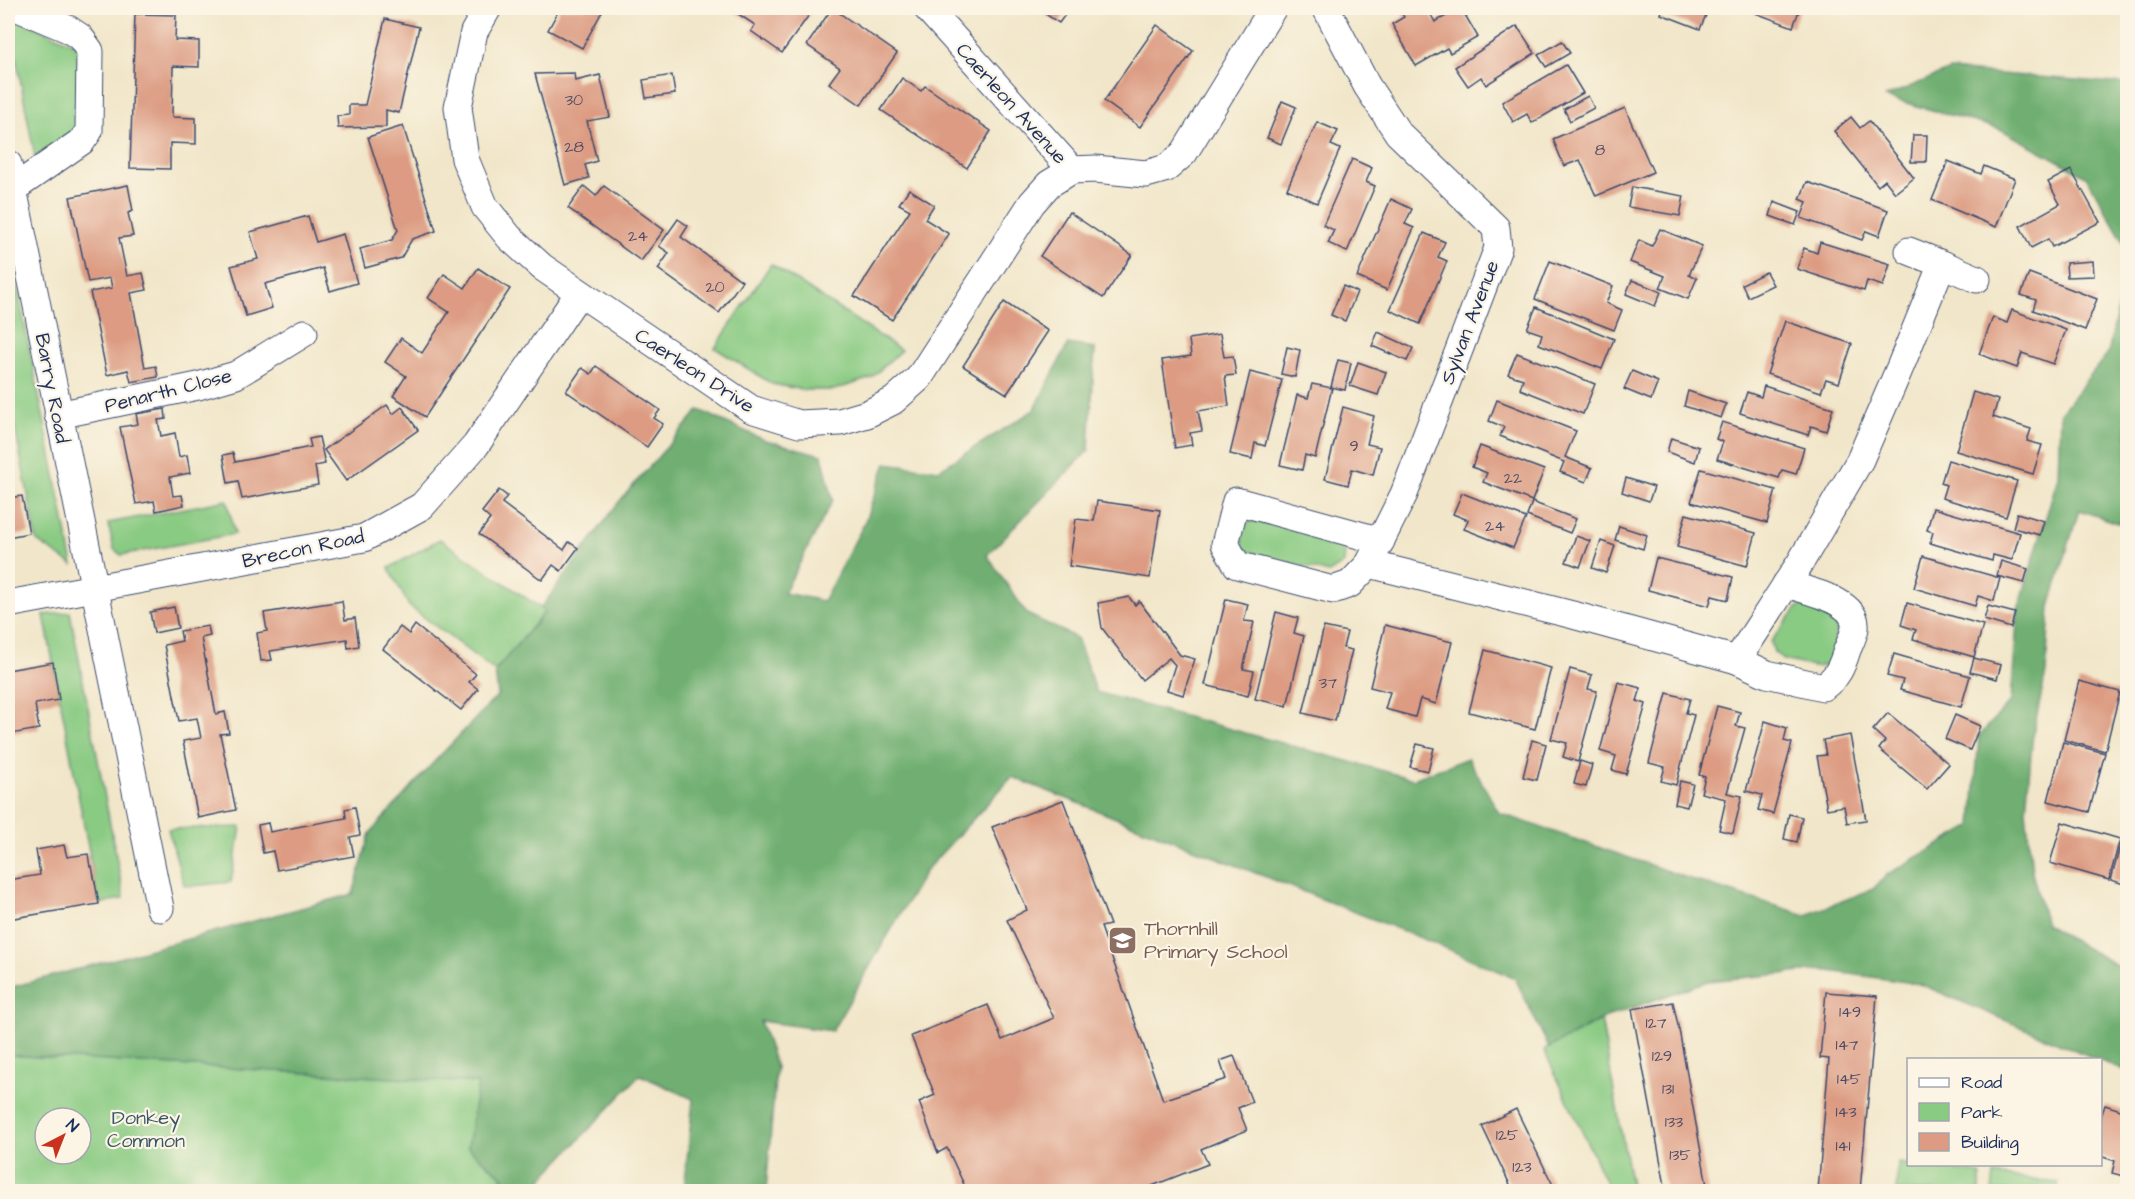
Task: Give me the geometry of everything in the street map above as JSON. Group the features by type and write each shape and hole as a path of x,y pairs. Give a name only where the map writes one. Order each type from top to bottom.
{"street":[{"name":"Barry Road","path":"18,8 68,29 80,37 90,51 89,131 82,141 10,177 160,908"},
{"name":"Caerleon Drive","path":"488,8 474,32 458,107 465,159 485,207 509,237 542,267 579,293 751,409 799,424 840,422 867,414 893,401 919,378 1032,204 1049,184 1072,170"},
{"name":"Caerleon Avenue","path":"927,8 1072,170 1095,169 1146,174 1167,168 1184,153 1273,8"},
{"name":"Sylvan Avenue","path":"1326,8 1367,86 1398,133 1496,228 1498,248 1404,494 1375,552 1350,584 1333,590 1237,565 1225,544 1236,501 1375,552 1573,615 1737,660 1767,674 1823,687 1840,671 1856,627 1853,614 1843,603 1786,584"},
{"path":"1909,251 1977,279"},
{"path":"1737,660 1786,584 1860,460 1902,365 1941,264"},
{"name":"Brecon Road","path":"94,588 364,538 422,506 476,445 579,293"},
{"name":"Penarth Close","path":"58,415 198,386 236,375 304,333"},
{"path":"8,604 94,588"}],"green space":[{"path":"8,15 74,44 80,50 78,128 35,158"},
{"path":"1950,70 2127,84 2127,248 2086,176 2000,129 1885,97"},
{"path":"8,241 73,565 37,541 8,392"},
{"path":"771,264 901,350 871,378 834,390 804,390 772,384 715,348"},
{"path":"2127,265 2127,526 2079,510 2050,607 2046,673 2033,733 2026,810 2032,872 2046,925 2127,971 2127,1072 2102,1061 2102,1058 2094,1058 1920,984 1822,970 1708,981 1603,1018 1549,1048 1515,978 1431,942 1012,777 926,870 832,1031 760,1021 776,1067 766,1191 684,1191 693,1099 640,1075 531,1191 491,1192 504,1177 468,1148 478,1083 8,1055 8,988 353,894 370,833 498,695 495,671 545,612 541,608 618,503 699,410 762,439 822,455 833,500 784,593 823,601 864,524 886,463 939,470 1034,410 1068,344 1095,348 1089,450 987,555 1027,614 1077,638 1096,692 1413,779 1468,758 1499,813 1711,886 1806,915 1873,889 1888,874 1972,826 1979,736 2011,701 2018,610 2058,477 2060,413 2108,353"},
{"path":"227,500 235,534 121,555 114,549 108,523"},
{"path":"1262,521 1340,543 1345,552 1344,563 1329,573 1249,552 1243,547 1242,535 1247,523"},
{"path":"440,539 545,611 495,671 409,606 389,568"},
{"path":"1803,605 1834,615 1838,625 1831,660 1823,666 1814,667 1784,660 1774,652 1771,642 1797,608"},
{"path":"70,612 124,898 99,904 44,615"},
{"path":"241,827 231,882 184,885 168,829"},
{"path":"1601,1020 1632,1191 1610,1191 1544,1050"},
{"name":"Donkey Common","path":"8,1055 478,1083 468,1148 504,1178 491,1192 8,1192"},
{"path":"1898,1163 1981,1174 1979,1191 1896,1191"},
{"path":"1994,1175 2058,1183 2057,1191 1992,1191"}],"building":[{"path":"427,8 449,8 447,13"},
{"path":"560,8 604,8 582,48 548,30"},
{"path":"729,8 814,8 782,53 751,31 755,25"},
{"path":"832,8 897,53 861,105 829,83 840,68 807,45"},
{"path":"1036,8 1070,8 1059,23"},
{"path":"1399,8 1427,8 1435,22 1461,8 1478,37 1450,53 1447,48 1416,66 1392,24 1404,17"},
{"path":"1663,8 1709,8 1700,29 1661,14"},
{"path":"1742,8 1800,8 1793,27"},
{"path":"135,14 176,15 175,40 199,41 199,67 173,66 172,117 196,118 196,144 170,143 170,169 130,168"},
{"path":"385,19 419,27 399,113 386,110 386,127 338,128 337,116 349,115 349,105 365,105"},
{"path":"1157,25 1193,51 1140,127 1104,101"},
{"path":"1517,26 1535,53 1486,85 1481,77 1468,86 1455,67"},
{"path":"1562,41 1570,53 1546,67 1538,55"},
{"path":"1566,65 1583,93 1532,123 1527,114 1513,122 1502,102"},
{"path":"574,73 575,81 600,75 610,117 587,121 597,161 585,165 589,178 565,185 535,74"},
{"path":"672,75 675,94 646,98 643,80"},
{"path":"902,78 921,91 925,86 991,131 967,168 881,110"},
{"path":"1588,96 1594,108 1570,121 1564,109"},
{"path":"1282,101 1296,107 1281,144 1267,138"},
{"path":"1625,108 1653,172 1596,196 1580,160 1564,166 1553,139"},
{"path":"1851,117 1860,128 1869,121 1914,178 1895,193 1885,180 1878,186 1834,131"},
{"path":"1317,122 1338,131 1331,145 1340,149 1317,203 1287,189"},
{"path":"403,126 436,231 412,239 401,258 365,268 360,249 392,240 398,230 368,137"},
{"path":"1913,135 1927,135 1926,162 1911,162"},
{"path":"1352,159 1372,168 1366,182 1375,186 1347,252 1328,243 1334,230 1323,225"},
{"path":"1948,161 1981,174 1984,166 2015,179 1996,227 1932,200"},
{"path":"2071,170 2100,222 2052,247 2048,239 2031,248 2020,226 2060,204 2048,182"},
{"path":"1807,182 1888,210 1879,236 1866,231 1862,240 1801,218 1807,202 1800,199"},
{"path":"128,185 133,211 128,213 133,236 119,238 127,276 143,273 147,290 131,293 145,368 156,366 158,377 131,382 128,370 107,375 90,292 112,288 110,278 88,282 70,197"},
{"path":"584,186 596,196 604,186 664,230 641,261 568,208"},
{"path":"1632,187 1684,196 1680,216 1628,207"},
{"path":"909,189 934,205 925,219 949,234 892,320 854,296 910,210 899,204"},
{"path":"1391,199 1412,209 1405,224 1414,228 1387,290 1357,277"},
{"path":"1774,202 1800,212 1795,225 1770,216"},
{"path":"1069,212 1132,255 1103,298 1040,256"},
{"path":"308,216 316,242 343,234 357,283 330,291 323,268 265,284 272,308 246,316 231,266 258,259 250,232"},
{"path":"678,219 688,226 681,237 742,281 719,313 658,269 669,253 659,246"},
{"path":"1660,229 1702,246 1689,275 1697,278 1688,299 1660,288 1665,276 1630,262 1639,240 1652,246"},
{"path":"1424,233 1445,242 1438,257 1447,261 1420,324 1390,310"},
{"path":"1820,242 1890,264 1883,286 1867,281 1864,291 1797,269 1804,248 1817,253"},
{"path":"1550,261 1613,286 1606,303 1622,310 1614,330 1535,299"},
{"path":"2093,261 2094,276 2067,277 2066,263"},
{"path":"478,268 510,289 425,417 393,396 406,376 385,362 401,338 422,353 449,312 428,298 444,274 465,288"},
{"path":"1766,272 1773,285 1748,297 1742,284"},
{"path":"2029,273 2097,299 2085,330 2033,310 2036,300 2021,295"},
{"path":"1632,280 1661,292 1655,306 1626,294"},
{"path":"1343,286 1357,292 1345,321 1331,315"},
{"path":"1004,302 1048,331 1007,394 963,366"},
{"path":"1536,307 1614,339 1602,369 1539,344 1542,334 1527,329"},
{"path":"2012,310 2066,330 2053,364 2022,353 2017,368 1979,354 1993,317 2007,323"},
{"path":"1785,321 1852,344 1839,383 1826,379 1821,392 1767,374"},
{"path":"1378,332 1413,348 1407,361 1372,346"},
{"path":"1220,334 1224,357 1233,356 1236,375 1225,376 1229,406 1198,411 1202,431 1190,433 1192,445 1175,448 1162,360 1191,356 1189,339"},
{"path":"1287,347 1300,350 1295,377 1281,374"},
{"path":"1517,353 1595,384 1583,414 1520,389 1523,379 1508,374"},
{"path":"1338,360 1351,363 1345,390 1331,387"},
{"path":"1358,362 1386,372 1378,395 1350,386"},
{"path":"596,366 660,410 654,418 663,424 647,447 566,391 582,368 591,374"},
{"path":"1632,371 1658,382 1651,400 1624,389"},
{"path":"1250,372 1282,380 1265,446 1255,443 1252,459 1230,454"},
{"path":"1312,384 1332,388 1315,458 1305,455 1302,470 1280,465 1297,395 1308,398"},
{"path":"1764,386 1833,408 1826,431 1811,426 1808,435 1740,413 1747,392 1761,397"},
{"path":"1688,391 1726,404 1721,418 1684,406"},
{"path":"1973,392 1998,400 1993,417 2031,429 2027,441 2042,445 2033,474 1956,451"},
{"path":"1497,400 1576,431 1565,457 1592,468 1586,482 1560,472 1564,462 1500,436 1504,427 1489,421"},
{"path":"387,405 393,414 402,407 418,430 346,481 324,450"},
{"path":"1343,407 1374,416 1367,444 1380,447 1373,475 1352,469 1348,485 1325,479"},
{"path":"165,409 166,419 158,420 161,436 175,433 179,457 187,455 190,473 170,477 173,496 182,495 184,505 156,511 154,501 136,504 120,427 138,424 136,414"},
{"path":"1722,422 1804,448 1796,474 1782,470 1779,478 1717,459 1723,442 1716,439"},
{"path":"319,437 325,464 315,466 318,485 242,499 238,481 228,483 223,455 233,453 235,462 311,447 309,439"},
{"path":"1671,438 1699,447 1695,462 1667,452"},
{"path":"1480,446 1544,470 1532,501 1483,482 1487,473 1472,467"},
{"path":"1948,460 2017,481 2006,517 1942,498 1946,485 1941,483"},
{"path":"1701,469 1776,490 1767,523 1691,502"},
{"path":"1626,478 1654,487 1649,501 1622,492"},
{"path":"499,490 507,496 502,503 564,550 569,542 578,548 561,571 553,565 542,580 479,534 490,519 482,512"},
{"path":"1462,493 1526,518 1513,548 1464,529 1468,520 1453,514"},
{"path":"22,496 29,533 8,537 8,498"},
{"path":"1097,501 1160,510 1150,578 1069,566 1076,519 1094,521"},
{"path":"1532,502 1576,519 1570,533 1527,516"},
{"path":"1933,508 2020,533 2012,560 1993,555 1992,561 1930,543 1933,532 1927,530"},
{"path":"2017,513 2044,521 2040,535 2013,528"},
{"path":"1686,514 1756,533 1747,566 1677,547"},
{"path":"1619,526 1647,535 1643,549 1615,540"},
{"path":"1576,536 1590,541 1580,567 1566,562"},
{"path":"1601,541 1615,546 1606,573 1592,568"},
{"path":"1923,556 2000,578 1994,601 1978,596 1975,606 1914,588"},
{"path":"1656,558 1733,577 1728,600 1712,596 1709,606 1648,590"},
{"path":"2001,561 2028,569 2024,583 1997,576"},
{"path":"1129,597 1135,605 1139,601 1180,655 1195,659 1183,695 1167,690 1175,665 1169,658 1142,680 1102,628 1098,603"},
{"path":"1226,599 1248,604 1244,621 1254,622 1243,669 1254,671 1248,696 1205,685"},
{"path":"342,601 345,620 355,618 359,646 348,648 347,639 270,651 272,660 261,661 257,633 267,631 264,613"},
{"path":"1907,603 1983,625 1974,657 1913,639 1916,630 1901,625"},
{"path":"1988,606 2015,613 2011,628 1984,620"},
{"path":"174,607 178,628 154,633 150,612"},
{"path":"1276,612 1298,618 1294,633 1304,636 1287,706 1255,699"},
{"path":"415,625 476,674 469,682 478,689 461,710 383,649 400,627 409,634"},
{"path":"1385,625 1452,642 1436,704 1420,699 1415,717 1385,709 1390,692 1370,687"},
{"path":"208,626 210,636 201,638 216,714 225,712 229,733 220,734 236,810 198,818 183,741 201,738 197,718 179,721 164,645 182,641 180,631"},
{"path":"1324,627 1347,632 1343,648 1352,650 1335,721 1303,713"},
{"path":"1485,650 1551,668 1535,729 1469,712"},
{"path":"1894,654 1970,676 1961,707 1900,690 1903,680 1887,676"},
{"path":"1974,658 2001,665 1997,679 1970,672"},
{"path":"53,662 59,700 35,704 39,729 11,734 8,713 8,670"},
{"path":"1570,669 1592,675 1588,689 1597,691 1578,762 1563,757 1567,743 1551,739"},
{"path":"2079,681 2120,692 2105,751 2064,740"},
{"path":"1618,682 1641,688 1637,701 1646,704 1626,774 1612,770 1616,756 1600,751"},
{"path":"1667,693 1690,699 1686,713 1694,715 1676,785 1661,781 1665,767 1649,763"},
{"path":"1717,706 1740,712 1736,726 1745,728 1727,793 1742,796 1733,833 1719,830 1726,799 1701,793 1705,777 1699,775"},
{"path":"1888,713 1949,764 1927,789 1879,749 1885,741 1873,730"},
{"path":"1955,715 1980,726 1970,750 1945,739"},
{"path":"1765,721 1787,728 1784,741 1792,743 1773,814 1758,810 1762,795 1746,791"},
{"path":"1850,735 1866,820 1847,823 1844,806 1827,809 1817,756 1826,755 1823,740"},
{"path":"1532,740 1546,744 1537,780 1523,777"},
{"path":"2063,742 2105,753 2089,812 2048,801"},
{"path":"1417,744 1434,748 1428,771 1410,767"},
{"path":"1580,761 1592,765 1586,787 1574,784"},
{"path":"1680,781 1693,784 1687,807 1675,804"},
{"name":"Thornhill Primary School","path":"1063,800 1110,925 1101,927 1163,1100 1226,1079 1220,1061 1234,1056 1252,1102 1238,1108 1247,1130 1201,1149 1208,1164 1139,1191 967,1191 947,1148 938,1153 919,1102 935,1095 911,1036 988,1005 1002,1040 1054,1018 1007,920 1027,910 992,827"},
{"path":"355,807 360,835 350,837 354,856 277,870 273,851 263,853 258,825 268,823 270,832 346,818 345,809"},
{"path":"1789,814 1802,817 1797,842 1784,839"},
{"path":"2062,822 2120,839 2109,880 2050,863"},
{"path":"2122,839 2127,841 2127,885 2111,880"},
{"path":"64,845 67,857 88,854 99,904 8,919 8,880 40,875 36,850"},
{"path":"1826,992 1877,996 1860,1191 1818,1191 1829,1059 1820,1058"},
{"path":"1673,1002 1708,1191 1666,1191 1632,1009"},
{"path":"2105,1105 2127,1112 2127,1177 2112,1173 2115,1161 2102,1157 2102,1114"},
{"path":"1516,1109 1556,1191 1513,1191 1482,1126"}],"place":[{"name":"Thornhill Primary School","path":"1123,940"}]}
